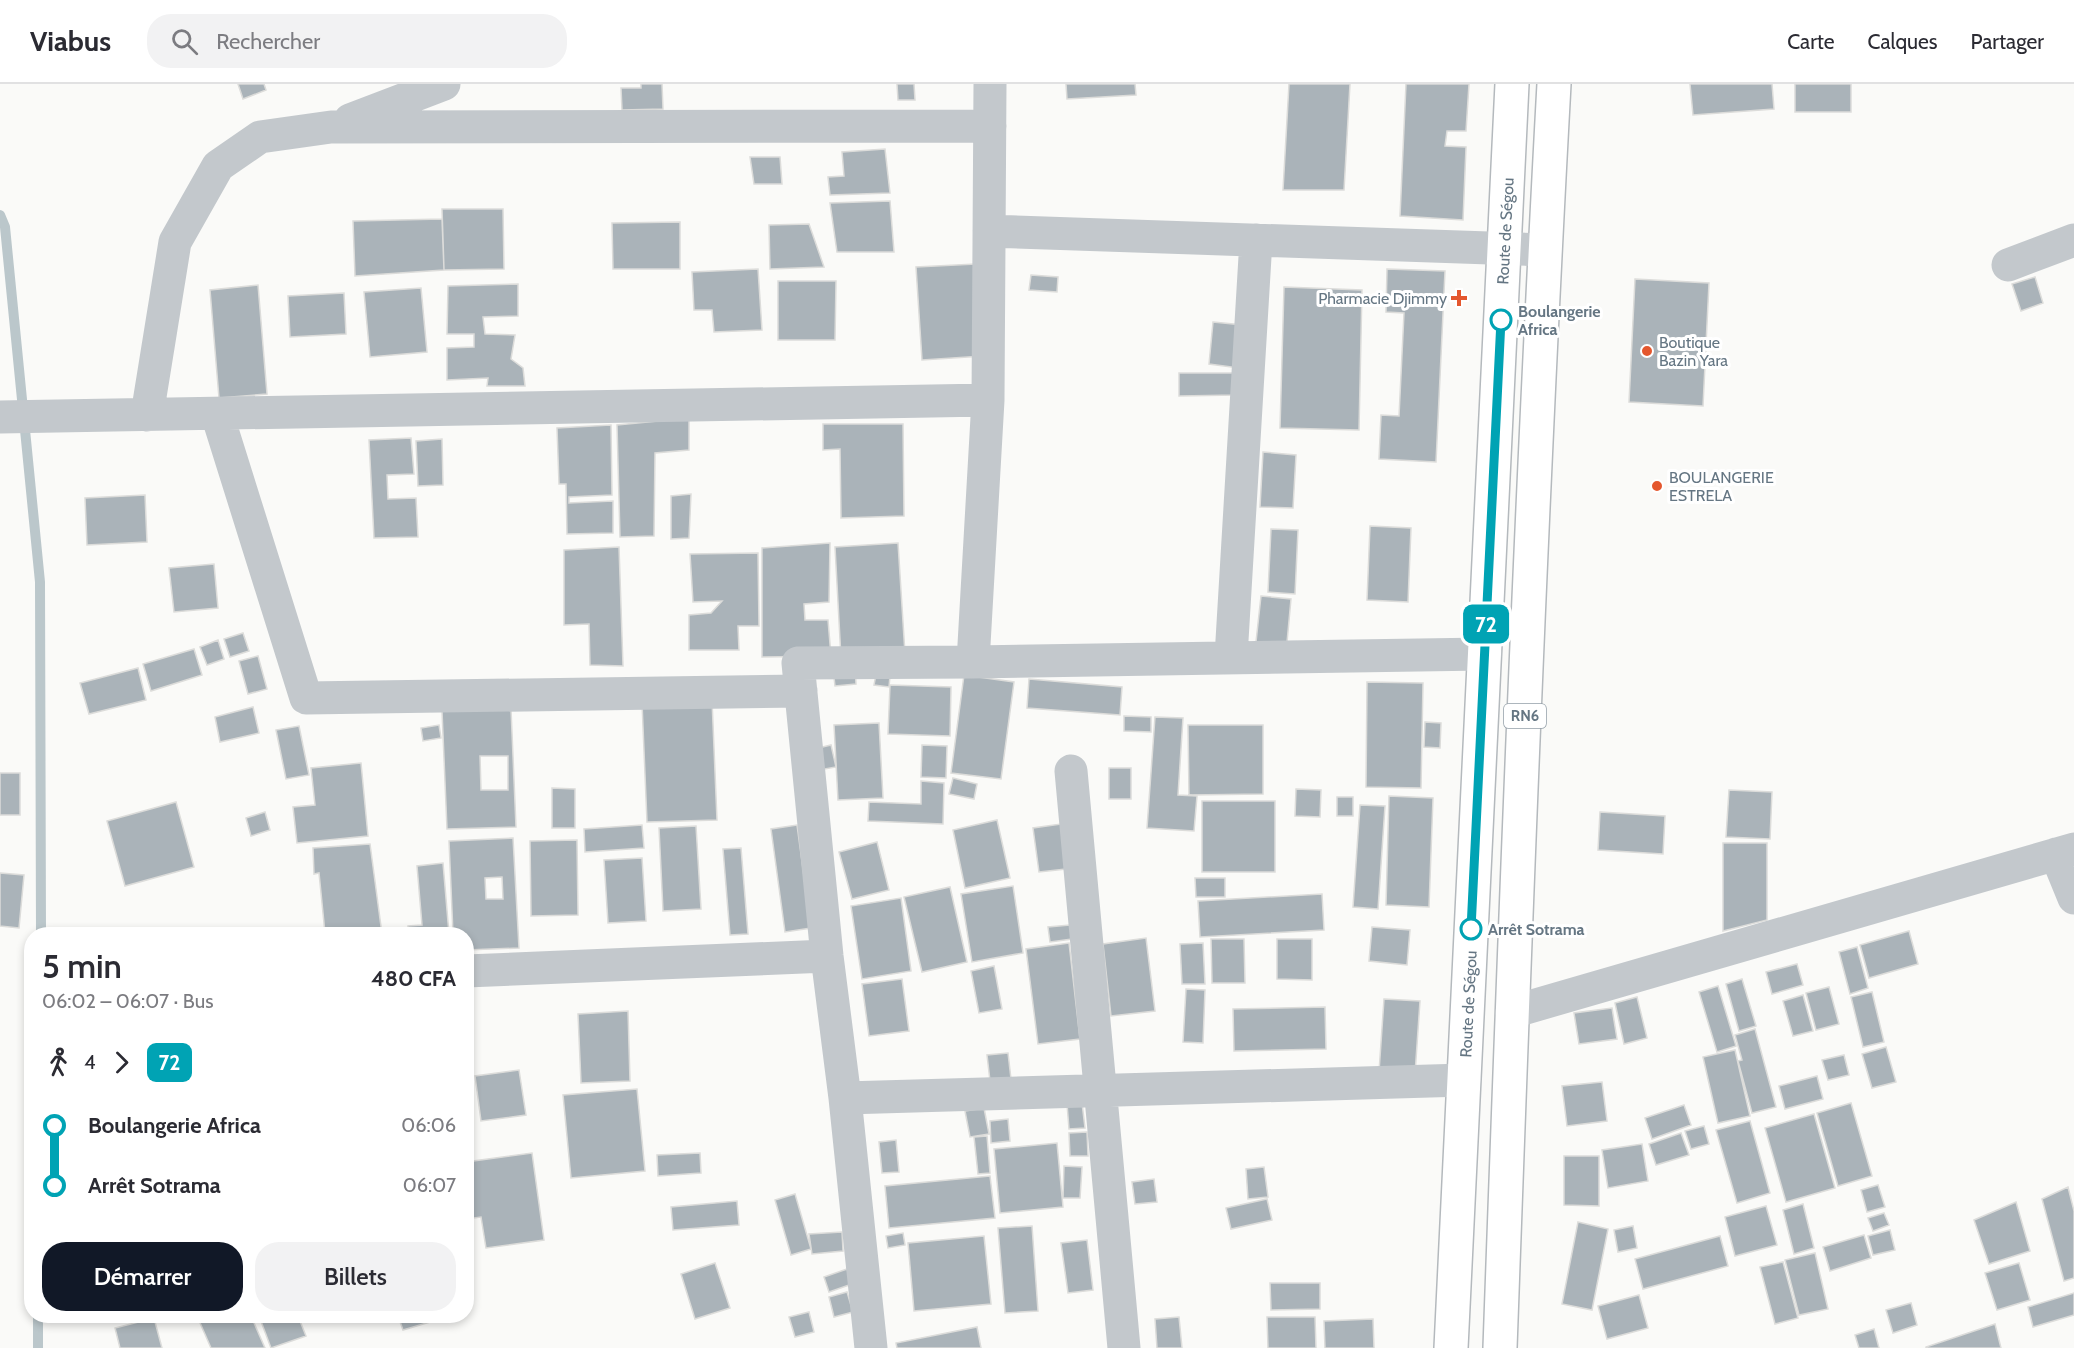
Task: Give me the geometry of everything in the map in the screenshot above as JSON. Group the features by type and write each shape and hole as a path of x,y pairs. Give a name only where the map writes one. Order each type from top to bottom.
{"highway":[{"name":"Route de Ségou","path":"1451,1348 1512,84"},
{"name":"RN6","path":"1500,1348 1512,1012 1554,84"}],"street":[{"path":"331,128 444,84"},
{"path":"973,662 988,400 990,84"},
{"path":"147,415 175,242 218,166 260,137 331,128 990,126"},
{"path":"989,231 1545,250"},
{"path":"1231,657 1256,240"},
{"path":"2008,265 2074,240"},
{"path":"2,417 988,400"},
{"path":"217,414 306,698 801,691"},
{"path":"871,1348 845,1098 827,956 798,663 1485,654"},
{"path":"1071,771 1100,1090 1117,1346"},
{"path":"1512,1012 2065,851 2074,898"},
{"path":"474,971 827,956"},
{"path":"845,1098 1464,1080"}],"building":[{"path":"238,84 264,84 266,90 243,99"},
{"path":"641,84 662,84 663,109 622,110 621,88 641,88"},
{"path":"897,84 914,84 915,100 898,100"},
{"path":"1066,84 1135,84 1136,95 1067,99"},
{"path":"1289,84 1350,84 1344,190 1283,190"},
{"path":"1406,84 1469,84 1466,131 1447,131 1445,146 1466,147 1463,220 1400,216"},
{"path":"1690,84 1772,84 1774,109 1693,115"},
{"path":"1795,84 1851,84 1851,112 1795,112"},
{"path":"885,149 890,193 830,195 828,177 844,176 842,152"},
{"path":"750,157 780,157 782,184 754,184"},
{"path":"890,201 894,252 837,252 830,203"},
{"path":"442,209 503,209 504,269 444,270"},
{"path":"442,219 444,270 355,276 353,221"},
{"path":"680,222 680,269 613,269 612,223"},
{"path":"809,224 824,267 770,269 769,225"},
{"path":"976,264 983,356 922,360 916,267"},
{"path":"758,269 762,330 714,332 712,310 694,310 692,272"},
{"path":"1387,269 1445,271 1436,462 1379,459 1381,415 1399,416 1404,313 1386,312"},
{"path":"1031,275 1058,277 1057,292 1029,290"},
{"path":"2035,277 2043,303 2021,311 2012,284"},
{"path":"1635,279 1709,283 1703,406 1629,402"},
{"path":"778,281 836,281 835,340 778,340"},
{"path":"518,284 518,316 483,317 485,334 515,335 511,359 523,368 525,386 487,386 488,378 447,380 447,348 474,347 474,334 447,334 448,286"},
{"path":"258,285 267,394 219,398 210,290"},
{"path":"1284,287 1362,290 1359,430 1280,428"},
{"path":"421,288 427,352 370,357 364,292"},
{"path":"344,293 346,334 290,337 288,296"},
{"path":"1213,322 1243,325 1239,368 1209,364"},
{"path":"1179,373 1236,373 1236,395 1179,396"},
{"path":"689,418 689,450 655,453 654,536 620,537 617,425"},
{"path":"823,424 903,424 904,516 841,518 840,449 823,450"},
{"path":"611,425 612,495 569,497 569,503 613,501 613,533 567,534 566,484 559,484 557,428"},
{"path":"411,438 414,474 387,475 388,499 416,498 418,537 374,538 369,440"},
{"path":"442,439 443,485 418,486 416,441"},
{"path":"1263,452 1296,455 1293,508 1260,507"},
{"path":"691,494 689,538 671,539 671,496"},
{"path":"145,495 147,542 87,545 85,498"},
{"path":"1370,526 1411,528 1408,602 1367,600"},
{"path":"1271,529 1298,530 1295,594 1268,592"},
{"path":"830,543 829,602 804,604 805,620 828,620 831,656 762,657 762,548"},
{"path":"898,543 905,654 841,658 835,547"},
{"path":"619,547 623,666 590,665 589,624 564,625 564,550"},
{"path":"758,553 759,626 738,626 739,650 689,650 689,615 711,613 722,601 693,602 690,554"},
{"path":"214,564 218,608 174,612 169,568"},
{"path":"1261,596 1291,599 1286,653 1255,651"},
{"path":"243,633 249,651 230,657 224,639"},
{"path":"218,640 224,659 207,665 200,647"},
{"path":"194,649 202,675 151,691 143,664"},
{"path":"258,656 267,689 248,694 239,661"},
{"path":"855,667 856,684 835,686 833,669"},
{"path":"138,668 146,700 89,714 80,683"},
{"path":"876,674 890,676 889,687 874,685"},
{"path":"964,675 1014,682 1001,779 951,773"},
{"path":"1029,679 1122,687 1120,715 1027,708"},
{"path":"1367,682 1423,683 1421,788 1366,787"},
{"path":"890,685 951,687 950,736 888,734"},
{"path":"712,700 717,820 647,822 642,703"},
{"path":"253,707 259,733 220,742 215,717"},
{"path":"511,709 516,827 447,829 442,711","holes":["480,756 508,756 508,790 481,790"]},
{"path":"1124,716 1151,717 1151,732 1124,731"},
{"path":"1155,717 1183,718 1178,795 1197,796 1194,831 1147,828"},
{"path":"1425,722 1441,723 1440,748 1424,747"},
{"path":"879,723 883,798 838,800 834,725"},
{"path":"439,725 441,738 423,741 421,728"},
{"path":"1188,725 1263,725 1263,794 1189,795"},
{"path":"299,726 309,775 286,779 276,730"},
{"path":"831,745 836,767 819,770 814,749"},
{"path":"922,745 947,746 946,778 921,777"},
{"path":"361,763 368,836 297,843 293,807 315,805 311,768"},
{"path":"1109,768 1131,768 1131,799 1109,799"},
{"path":"0,773 20,773 20,815 0,815"},
{"path":"953,778 977,784 974,799 949,794"},
{"path":"921,781 944,783 943,824 868,821 869,802 921,804"},
{"path":"552,788 575,789 575,828 552,828"},
{"path":"1296,789 1321,790 1320,817 1295,816"},
{"path":"1729,790 1772,792 1770,839 1726,837"},
{"path":"1389,796 1433,798 1429,907 1386,905"},
{"path":"1337,797 1353,797 1353,816 1337,816"},
{"path":"1202,801 1275,801 1275,872 1202,872"},
{"path":"176,802 194,867 125,886 107,821"},
{"path":"1360,805 1385,806 1378,909 1353,907"},
{"path":"265,812 270,830 251,836 246,818"},
{"path":"1600,812 1665,816 1663,854 1598,850"},
{"path":"997,820 1010,878 965,888 953,830"},
{"path":"1061,824 1066,869 1039,872 1033,828"},
{"path":"642,825 644,848 585,852 584,829"},
{"path":"797,825 811,928 785,932 771,829"},
{"path":"696,826 701,909 663,911 659,828"},
{"path":"513,838 519,948 474,950 474,927 453,927 449,841","holes":["502,877 503,899 486,899 485,878"]},
{"path":"577,840 578,915 531,916 530,841"},
{"path":"877,842 889,890 852,899 839,852"},
{"path":"1723,843 1767,843 1767,920 1723,931"},
{"path":"370,844 381,927 324,927 319,873 314,874 313,848"},
{"path":"741,848 748,934 730,935 723,849"},
{"path":"642,858 646,921 608,923 604,860"},
{"path":"443,863 448,927 408,927 422,925 417,866"},
{"path":"0,873 24,875 19,928 0,926"},
{"path":"1195,878 1225,878 1225,897 1196,897"},
{"path":"1013,886 1023,953 972,962 961,894"},
{"path":"950,887 967,962 922,972 904,897"},
{"path":"1322,894 1324,930 1200,937 1198,901"},
{"path":"901,898 911,971 862,979 851,906"},
{"path":"1070,925 1072,939 1050,942 1048,927"},
{"path":"1372,927 1410,930 1407,965 1369,961"},
{"path":"1909,931 1918,964 1869,978 1860,945"},
{"path":"1146,938 1155,1011 1111,1016 1103,944"},
{"path":"1211,939 1244,939 1245,983 1212,983"},
{"path":"1277,939 1312,939 1312,980 1277,979"},
{"path":"1069,943 1080,1039 1038,1044 1026,949"},
{"path":"1203,943 1205,984 1182,984 1180,944"},
{"path":"1857,947 1868,988 1850,994 1839,952"},
{"path":"1797,964 1803,985 1772,994 1766,972"},
{"path":"994,966 1002,1009 979,1013 971,971"},
{"path":"902,979 909,1031 869,1036 862,984"},
{"path":"1742,979 1756,1026 1739,1031 1726,984"},
{"path":"1718,986 1736,1046 1717,1052 1699,992"},
{"path":"1829,987 1839,1024 1816,1030 1806,993"},
{"path":"1186,989 1205,990 1203,1043 1183,1042"},
{"path":"1872,992 1884,1042 1863,1047 1851,997"},
{"path":"1803,995 1813,1031 1793,1036 1783,1001"},
{"path":"1637,997 1647,1038 1624,1044 1615,1003"},
{"path":"1384,999 1420,1001 1415,1074 1379,1072"},
{"path":"1325,1007 1326,1049 1234,1051 1233,1009"},
{"path":"1612,1008 1617,1039 1579,1044 1574,1013"},
{"path":"628,1011 630,1081 581,1083 578,1014"},
{"path":"1755,1029 1776,1107 1752,1113 1738,1061 1742,1060 1735,1035"},
{"path":"1886,1047 1896,1082 1872,1088 1862,1054"},
{"path":"1735,1050 1750,1116 1718,1123 1703,1057"},
{"path":"1008,1053 1011,1079 990,1081 987,1055"},
{"path":"1844,1055 1849,1075 1828,1080 1822,1060"},
{"path":"519,1070 526,1115 481,1121 475,1076"},
{"path":"1817,1076 1823,1099 1785,1109 1779,1086"},
{"path":"1602,1082 1607,1121 1567,1126 1562,1086"},
{"path":"637,1089 645,1171 571,1178 563,1095"},
{"path":"1082,1103 1085,1128 1069,1129 1067,1104"},
{"path":"1851,1103 1872,1176 1838,1186 1817,1113"},
{"path":"1684,1105 1691,1125 1652,1139 1645,1118"},
{"path":"984,1108 989,1134 970,1137 965,1111"},
{"path":"1814,1114 1835,1188 1786,1202 1765,1128"},
{"path":"1008,1119 1010,1141 991,1143 990,1121"},
{"path":"1750,1121 1770,1193 1737,1203 1716,1130"},
{"path":"1704,1126 1709,1144 1691,1149 1685,1131"},
{"path":"1087,1132 1088,1156 1070,1156 1069,1133"},
{"path":"1681,1133 1689,1155 1656,1165 1649,1144"},
{"path":"987,1136 990,1173 978,1174 974,1137"},
{"path":"896,1140 899,1172 882,1173 879,1142"},
{"path":"1057,1143 1063,1207 1000,1213 994,1149"},
{"path":"1642,1144 1648,1181 1608,1188 1602,1150"},
{"path":"532,1153 544,1240 486,1248 481,1217 474,1218 474,1161"},
{"path":"700,1153 701,1173 658,1176 657,1155"},
{"path":"1564,1156 1599,1156 1599,1206 1564,1205"},
{"path":"1064,1166 1082,1167 1080,1198 1063,1198"},
{"path":"1264,1167 1268,1197 1248,1199 1246,1169"},
{"path":"990,1176 995,1218 889,1228 885,1186"},
{"path":"1154,1179 1157,1202 1135,1204 1132,1182"},
{"path":"1878,1185 1885,1207 1867,1212 1861,1190"},
{"path":"2068,1187 2074,1211 2074,1278 2064,1281 2042,1199"},
{"path":"795,1194 811,1249 791,1255 775,1200"},
{"path":"1267,1199 1272,1220 1231,1229 1226,1208"},
{"path":"737,1201 739,1225 673,1230 671,1207"},
{"path":"2016,1202 2030,1251 1989,1264 1974,1220"},
{"path":"1803,1204 1814,1248 1794,1254 1783,1210"},
{"path":"1766,1206 1777,1245 1735,1256 1725,1217"},
{"path":"1884,1213 1889,1225 1873,1231 1868,1218"},
{"path":"1578,1222 1608,1229 1592,1310 1562,1304"},
{"path":"1032,1226 1038,1311 1005,1313 998,1228"},
{"path":"1633,1226 1637,1248 1618,1252 1614,1230"},
{"path":"1890,1230 1895,1250 1873,1255 1868,1236"},
{"path":"842,1232 843,1251 812,1254 809,1234"},
{"path":"903,1233 905,1245 888,1248 886,1236"},
{"path":"1864,1235 1871,1258 1830,1271 1823,1247"},
{"path":"984,1236 991,1304 914,1311 908,1243"},
{"path":"1720,1236 1728,1266 1643,1289 1635,1259"},
{"path":"1087,1240 1093,1290 1068,1293 1061,1243"},
{"path":"1815,1253 1828,1309 1799,1315 1785,1260"},
{"path":"1783,1262 1798,1318 1775,1324 1760,1267"},
{"path":"715,1263 730,1308 695,1319 681,1274"},
{"path":"2019,1263 2030,1300 1997,1310 1985,1273"},
{"path":"847,1269 852,1284 829,1292 824,1277"},
{"path":"1270,1283 1320,1283 1320,1309 1271,1310"},
{"path":"847,1292 853,1312 834,1317 829,1297"},
{"path":"2074,1293 2074,1315 2033,1327 2028,1307"},
{"path":"1639,1295 1648,1328 1607,1339 1598,1306"},
{"path":"1911,1303 1917,1325 1893,1333 1886,1310"},
{"path":"809,1312 814,1332 795,1337 789,1317"},
{"path":"1179,1317 1182,1348 1157,1348 1155,1319"},
{"path":"1267,1317 1315,1317 1316,1348 1268,1348"},
{"path":"1373,1319 1374,1348 1325,1348 1324,1321"},
{"path":"134,1323 155,1323 162,1348 120,1348 115,1328"},
{"path":"200,1323 254,1323 265,1348 211,1348"},
{"path":"262,1323 301,1323 306,1336 271,1348"},
{"path":"400,1323 427,1323 403,1330"},
{"path":"1995,1324 2001,1348 1926,1348 1926,1347"},
{"path":"977,1327 981,1348 897,1348 896,1343"},
{"path":"1874,1329 1879,1348 1859,1348 1855,1335"}],"waterway":[{"path":"0,215 5,227 40,582 41,927"},
{"path":"38,1323 38,1348"}],"bus line":[{"name":"72","path":"1471,929 1501,320"}],"place":[{"name":"Pharmacie Djimmy","path":"1459,298"},
{"name":"Boulangerie Africa","path":"1501,320"},
{"name":"Boutique Bazin Yara","path":"1647,351"},
{"name":"BOULANGERIE ESTRELA","path":"1657,486"},
{"name":"Arrêt Sotrama","path":"1471,929"}]}
